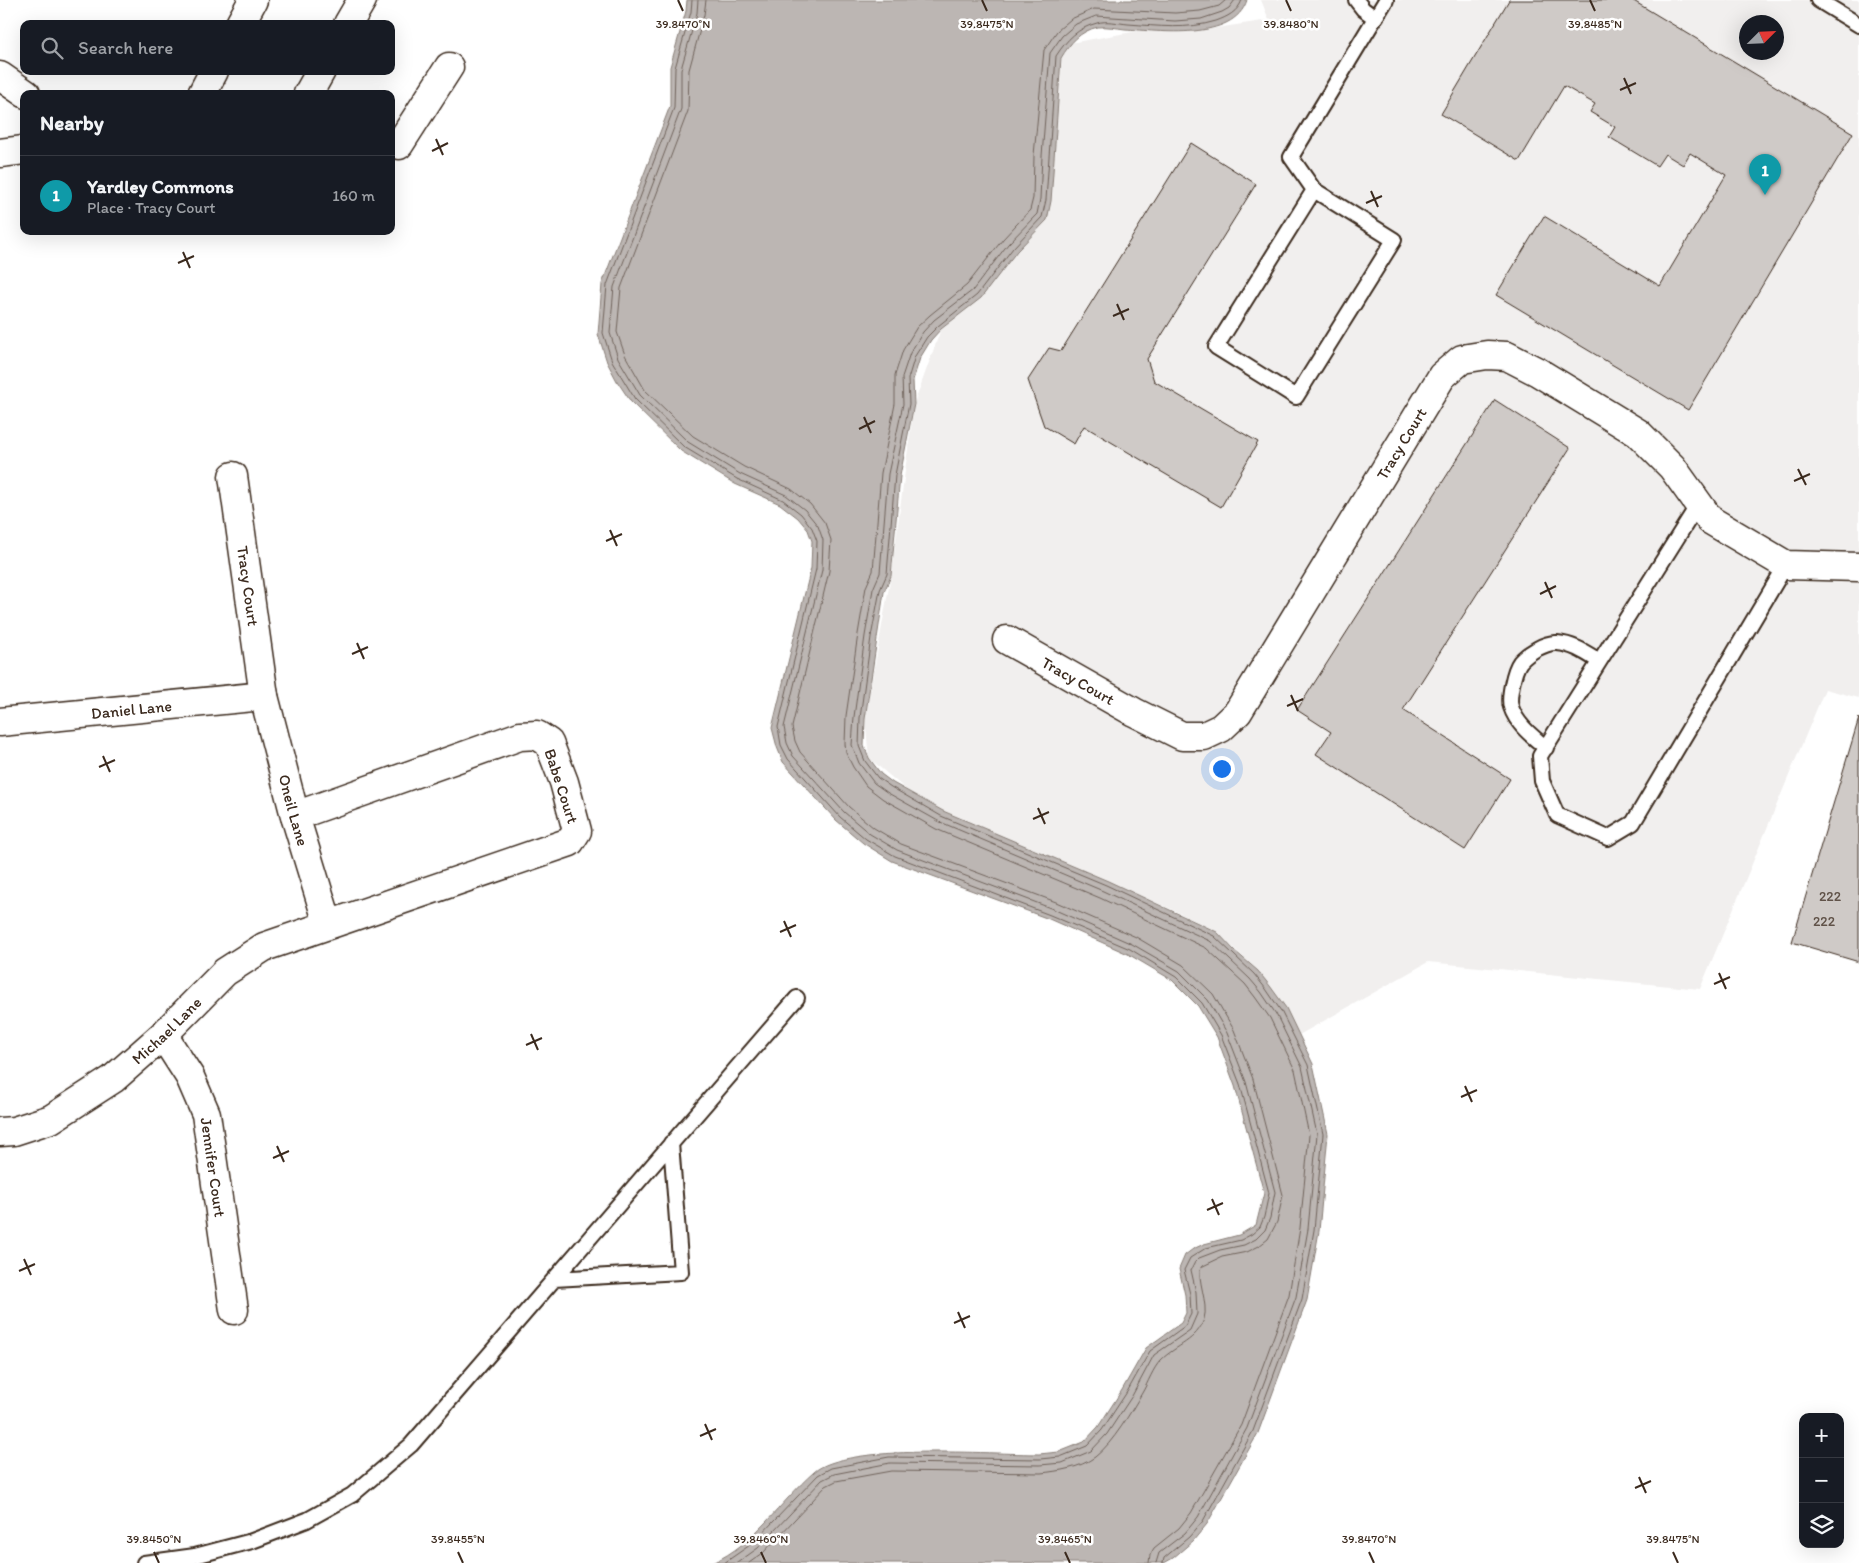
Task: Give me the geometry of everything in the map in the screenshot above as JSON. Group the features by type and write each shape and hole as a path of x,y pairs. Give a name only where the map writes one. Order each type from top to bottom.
{"street":[{"path":"242,20 254,0"},
{"path":"350,20 362,0"},
{"path":"395,144 399,145 449,67"},
{"path":"204,90 212,75"},
{"path":"310,90 319,75"},
{"path":"0,76 20,90"},
{"path":"0,152 20,150"},
{"name":"Tracy Court","path":"1007,640 1134,712 1182,736 1204,736 1221,728 1238,712 1442,376 1462,359 1487,355 1507,356 1538,372 1638,433 1672,467 1710,520 1786,565 1859,567"},
{"name":"Tracy Court","path":"233,476 264,696"},
{"name":"Daniel Lane","path":"0,722 264,696"},
{"name":"Oneil Lane","path":"264,696 295,816 328,924"},
{"name":"Babe Court","path":"295,816 520,736 537,735 549,743 564,782 576,831 570,842 328,924"},
{"name":"Michael Lane","path":"0,1132 14,1130 51,1119 113,1078 163,1034 225,972 264,947 328,924"},
{"name":"Jennifer Court","path":"163,1034 190,1077 206,1114 234,1310"}],"lane":[{"path":"1356,0 1363,9 1375,18"},
{"path":"1314,190 1216,347 1296,397 1394,240 1314,190 1290,157 1386,0"},
{"path":"1818,0 1859,25"},
{"path":"1699,503 1540,756 1542,781 1557,815 1608,838 1633,823 1786,565"},
{"path":"1546,748 1525,731 1510,706 1511,686 1519,663 1536,649 1555,642 1579,649 1600,661"},
{"path":"144,1563 194,1556 252,1541 307,1520 352,1495 411,1445 797,998"},
{"path":"554,1279 681,1272 671,1143"}],"shaded area":[{"path":"1261,0 1859,0 1859,698 1825,689 1700,989 1428,962 1299,1035 1286,1008 1270,986 1258,971 1217,932 1171,909 943,811 910,793 869,758 865,719 891,576 914,404 941,329 1053,157 1061,58 1070,43 1149,29 1203,30 1269,20"}],"water":[{"path":"687,0 1247,0 1239,13 1227,23 1211,28 1175,32 1098,27 1086,31 1076,38 1061,58 1051,201 1047,220 1017,251 981,298 941,329 931,340 920,358 913,380 914,404 900,476 891,576 884,592 865,719 864,745 869,758 881,774 893,783 943,811 1108,881 1217,932 1258,971 1286,1008 1313,1064 1328,1134 1319,1231 1307,1300 1258,1433 1207,1524 1193,1541 1164,1563 712,1563 741,1545 814,1472 831,1463 856,1457 921,1452 1039,1454 1059,1452 1084,1442 1098,1427 1146,1348 1181,1323 1186,1313 1185,1295 1179,1269 1185,1255 1204,1244 1239,1235 1256,1225 1264,1193 1235,1086 1217,1037 1198,1006 1172,980 1128,954 1049,919 892,861 863,843 836,820 783,762 772,728 811,568 812,541 808,530 798,518 780,504 735,484 681,451 631,402 607,362 598,334 602,284 670,106 670,67 686,11"}],"building":[{"path":"1509,0 1632,0 1853,133 1688,410 1496,295 1544,216 1660,286 1726,175 1690,153 1683,165 1665,154 1657,166 1609,137 1615,127 1590,112 1595,104 1564,86 1519,161 1441,114"},
{"path":"1191,143 1256,184 1147,359 1154,381 1258,442 1221,507 1084,426 1074,444 1044,426 1028,380 1049,348 1061,351"},
{"path":"1495,400 1570,448 1403,710 1510,779 1465,850 1316,754 1331,732 1297,710"},
{"path":"1859,718 1859,962 1792,942"}],"place":[{"name":"Yardley Commons","path":"1765,195"}]}
